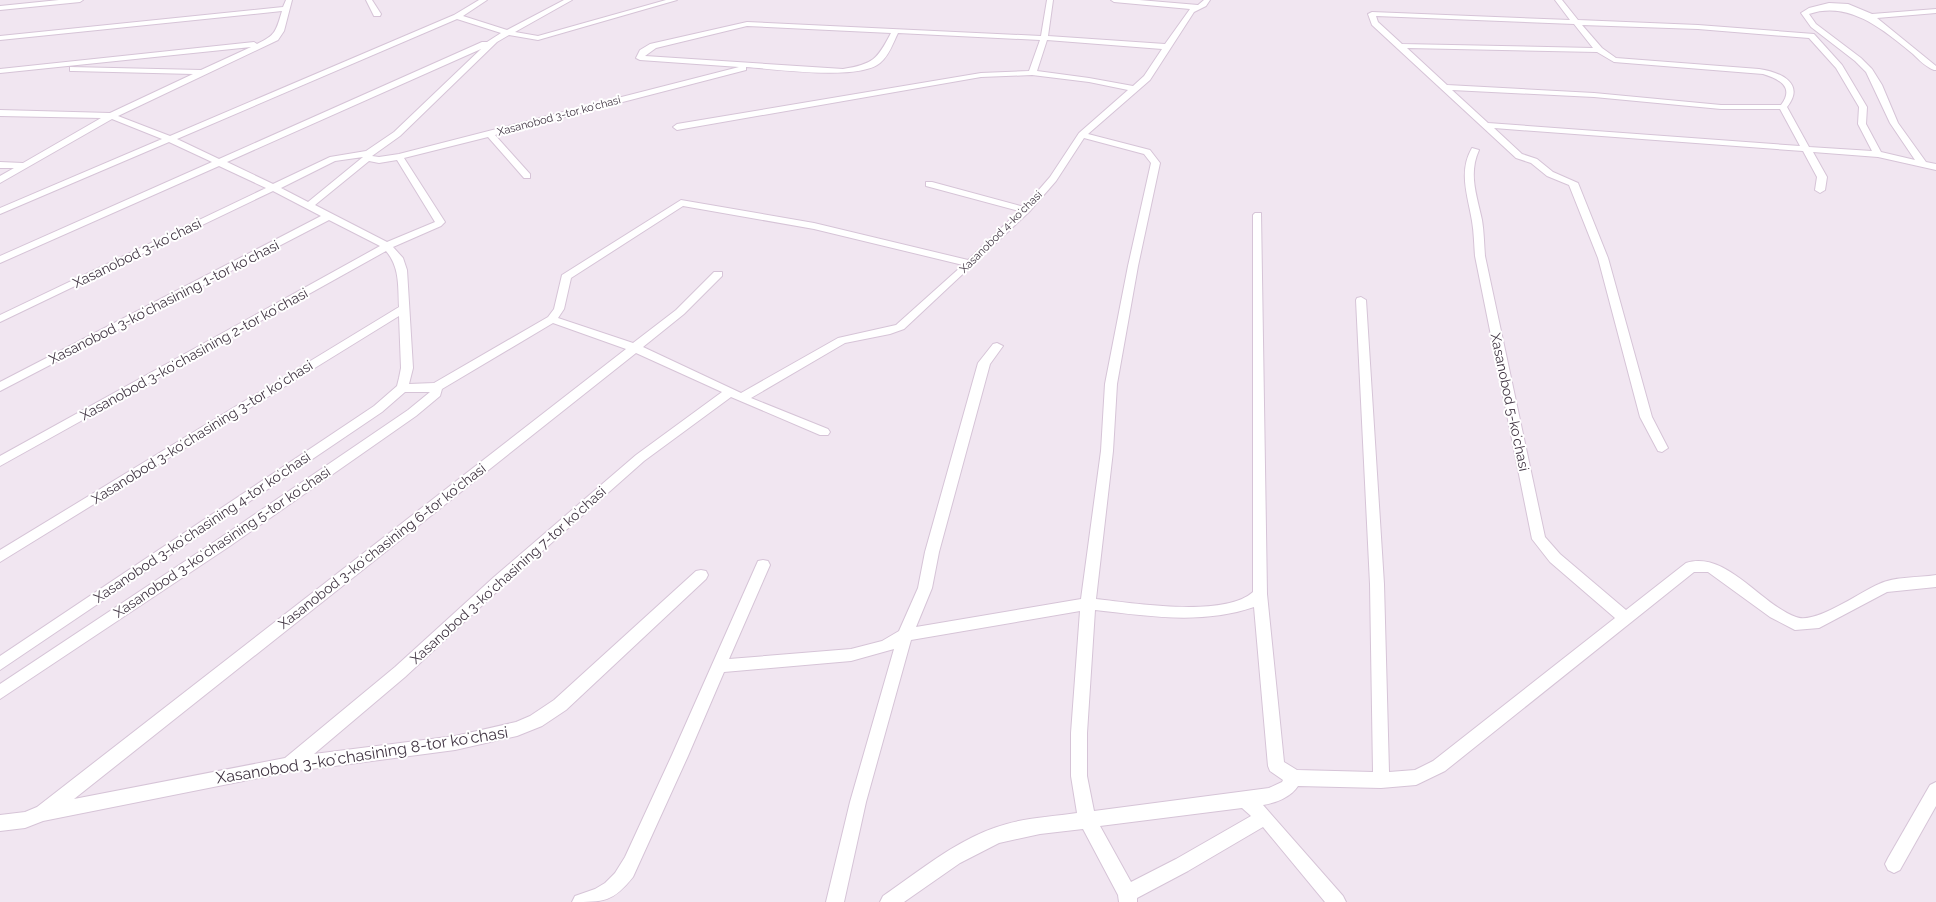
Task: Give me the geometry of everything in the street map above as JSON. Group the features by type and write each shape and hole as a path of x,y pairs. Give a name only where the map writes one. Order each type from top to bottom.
{"street":[{"path":"0,8 80,0"},
{"path":"0,180 111,116 278,35 284,10 289,0"},
{"path":"369,0 377,14"},
{"path":"0,211 458,17 484,0"},
{"path":"0,260 494,40 569,0"},
{"path":"458,17 509,33 543,38 674,0"},
{"path":"1032,73 1044,38 1050,0"},
{"path":"1114,0 1197,7"},
{"name":"Xasanobod 4-koʻchasi","path":"736,395 842,340 890,331 900,327 1026,210 1053,179 1082,135 1147,78 1185,19 1197,7 1204,5 1208,0"},
{"path":"1558,0 1599,50 1614,60 1770,72 1778,75 1790,91 1790,97 1782,107"},
{"path":"1924,164 1895,125 1866,67 1806,18 1805,13 1810,9 1850,6 1864,10 1934,68"},
{"path":"0,38 284,10"},
{"path":"1871,16 1936,10"},
{"path":"1662,448 1646,417 1603,258 1574,183 1550,174 1534,161 1519,156 1447,87 1375,23 1372,14 1743,29 1811,36 1825,34"},
{"path":"896,30 880,62 866,68 843,71 643,59 640,57 647,49 653,46 747,24 896,30 1044,38 1168,47"},
{"path":"1811,36 1839,67 1863,107 1862,124 1878,154"},
{"path":"309,206 368,155 397,134 494,40"},
{"path":"0,71 264,43"},
{"path":"1401,46 1599,50"},
{"path":"54,65 77,70 199,72"},
{"name":"Xasanobod 3-tor koʻchasi","path":"368,155 379,160 399,157 755,65"},
{"path":"677,127 981,74 1032,73 1089,80 1134,89"},
{"path":"1447,87 1594,95 1721,107 1782,107"},
{"path":"1782,107 1822,177 1820,190"},
{"path":"0,113 111,116 152,131 274,188 388,246 398,258 402,270 407,368 402,388 436,387 552,319 559,308 566,277 682,203 814,226 970,264"},
{"path":"1484,124 1878,154 1936,166"},
{"path":"490,134 527,176"},
{"path":"1082,135 1147,152 1156,163 1133,266 1111,384 1107,451 1088,604 1079,733 1079,776 1087,820 1127,897 1265,817"},
{"name":"Xasanobod 5-koʻchasi","path":"1474,150 1469,159 1468,168 1470,191 1478,223 1480,256 1539,540 1555,558 1625,618"},
{"name":"Xasanobod 3-koʻchasi","path":"0,319 333,159 368,155"},
{"name":"Xasanobod 3-koʻchasining 2-tor koʻchasi","path":"0,462 388,246 440,222 399,157"},
{"path":"0,165 25,166"},
{"path":"929,184 1026,210"},
{"path":"1258,215 1260,594 1276,766 1294,778 1381,780 1416,777 1439,766 1691,567 1711,567 1775,613 1795,624 1814,624 1885,587 1936,581"},
{"name":"Xasanobod 3-koʻchasining 1-tor koʻchasi","path":"0,387 329,216"},
{"name":"Xasanobod 3-koʻchasining 6-tor koʻchasi","path":"43,813 635,348 680,312 718,274"},
{"path":"1361,300 1377,584 1381,780"},
{"name":"Xasanobod 3-koʻchasining 3-tor koʻchasi","path":"0,557 405,308"},
{"path":"552,319 635,348 736,395 824,432"},
{"path":"835,902 858,802 905,635 925,588 932,552 984,363 996,346"},
{"name":"Xasanobod 3-koʻchasining 5-tor koʻchasi","path":"0,692 225,542 412,413 436,393 436,387"},
{"name":"Xasanobod 3-koʻchasining 4-tor koʻchasi","path":"0,664 378,409 402,388"},
{"name":"Xasanobod 3-koʻchasining 7-tor koʻchasi","path":"289,765 400,672 499,581 640,458 736,395"},
{"path":"592,901 616,885 629,865 682,758 718,666 763,565"},
{"name":"Xasanobod 3-koʻchasining 8-tor koʻchasi","path":"0,823 25,820 43,813 289,765 455,743 517,729 536,721 560,705 701,576"},
{"path":"718,666 851,655 886,646 905,635 1088,604 1178,613 1229,609 1250,602 1260,594"},
{"path":"889,902 954,856 996,835 1040,826 1271,796 1288,788 1294,778"},
{"path":"1894,864 1936,790"},
{"path":"1245,800 1265,817 1337,902"}]}
